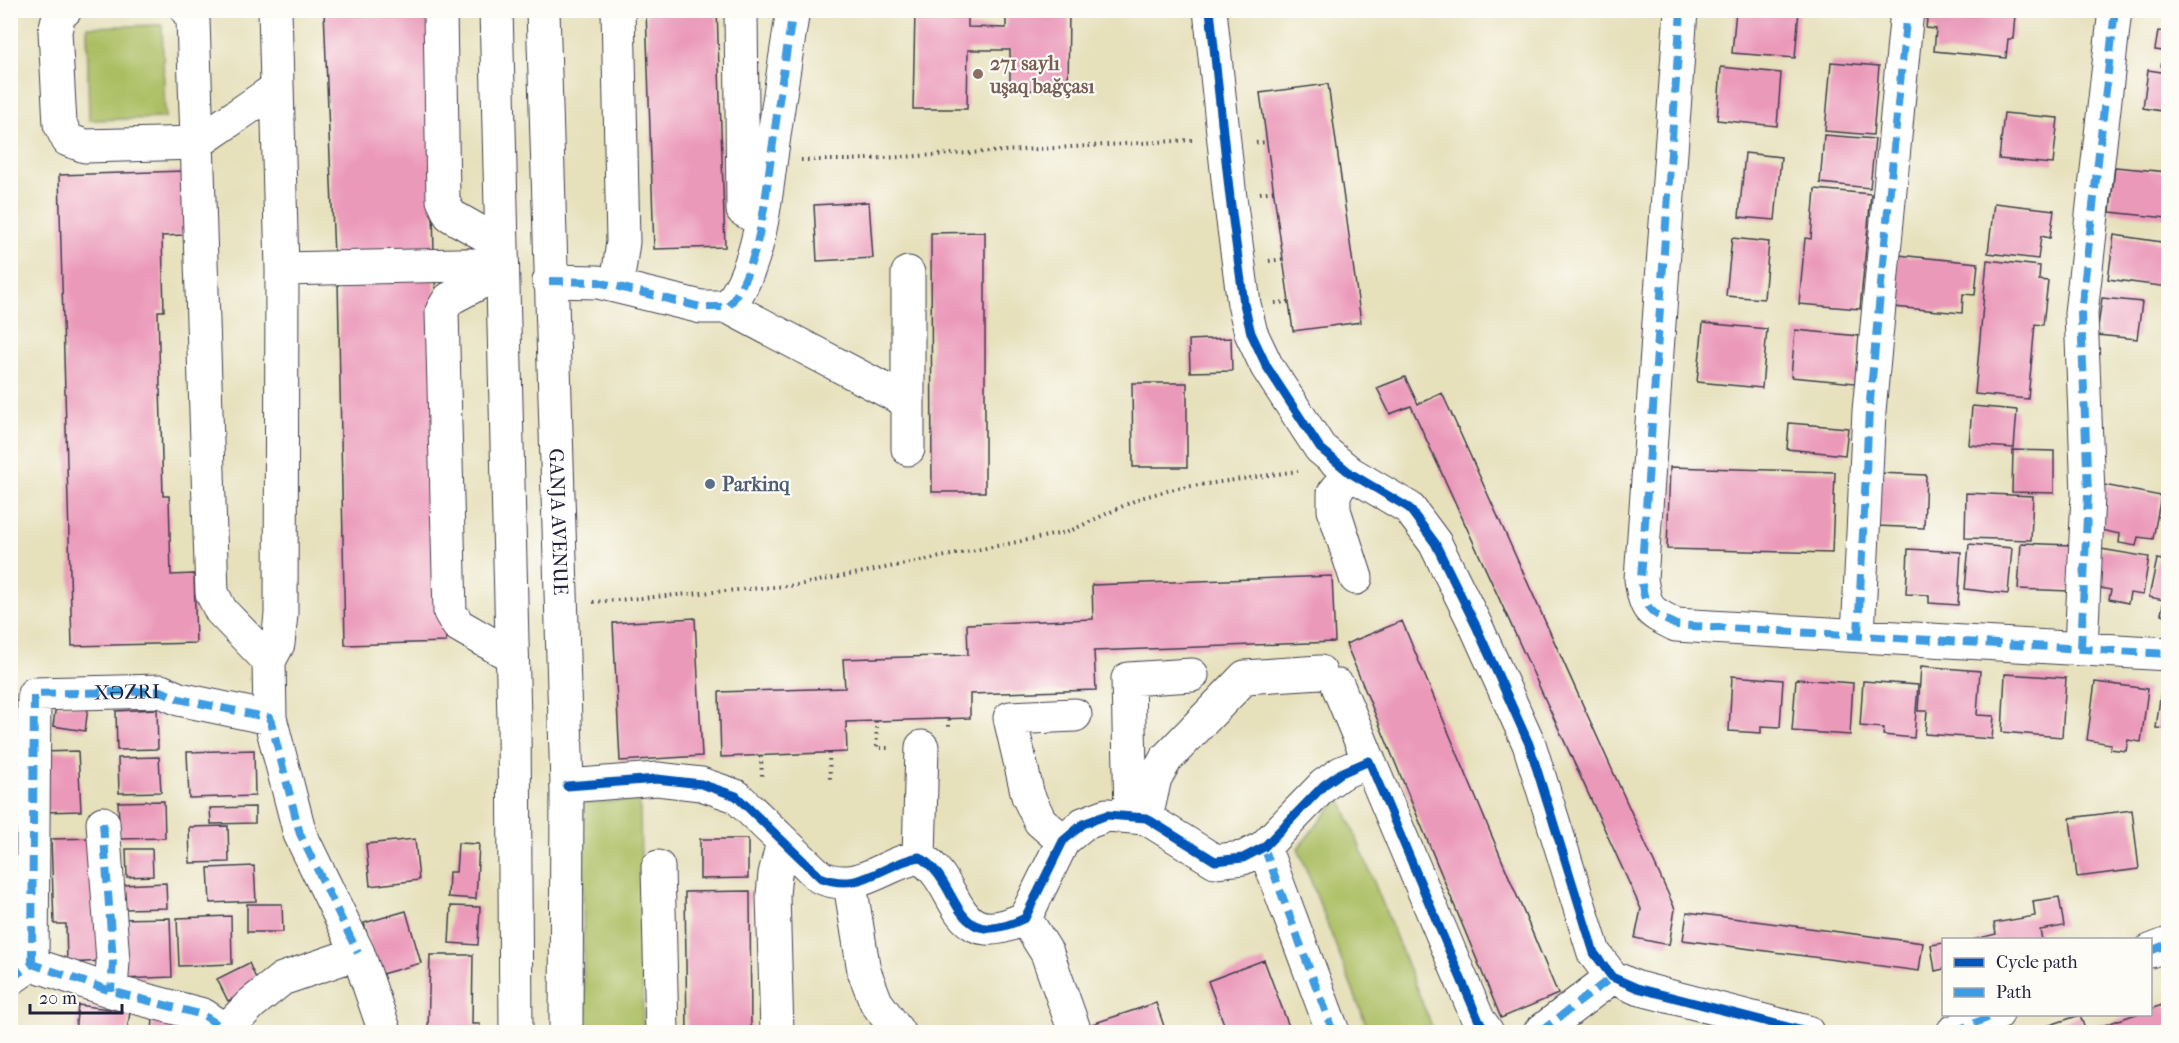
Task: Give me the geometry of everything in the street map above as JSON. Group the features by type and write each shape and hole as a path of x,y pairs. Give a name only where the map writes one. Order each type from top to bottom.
{"street":[{"path":"65,10 59,15 55,31 60,124 68,140 85,146 197,142 277,88"},
{"path":"187,10 193,20 212,593 221,611 268,661"},
{"path":"275,10 282,269 281,615 278,644 268,661 270,718 300,834 358,953 385,1032"},
{"path":"440,10 443,200 450,215 502,260"},
{"path":"496,10 512,656 516,1032"},
{"name":"GANJA AVENUE","path":"543,10 549,281 567,786 566,1032"},
{"path":"617,285 623,242 618,10"},
{"path":"741,10 742,210 760,220"},
{"path":"728,307 739,292 748,272 760,220 793,10"},
{"path":"1210,10 1242,294 1251,333 1267,367 1299,420 1320,448 1345,469 1409,508 1435,543 1476,626 1529,744 1594,953 1612,977 1637,988 1807,1032"},
{"path":"1681,10 1641,579 1645,604 1654,614 1676,626 2169,654"},
{"path":"1858,636 1869,411 1907,10"},
{"path":"2080,648 2088,494 2081,314 2115,10"},
{"path":"282,269 502,260"},
{"path":"502,260 449,299 442,311 442,322 450,612 458,625 512,656"},
{"path":"908,273 908,449"},
{"path":"549,281 581,280 617,285 701,307 728,307 908,402"},
{"path":"1345,469 1334,493 1334,510 1356,578"},
{"path":"1139,817 1128,679 1192,675"},
{"path":"1139,817 1155,778 1166,759 1245,677 1329,679 1369,761 1478,1019 1487,1032"},
{"name":"XƏZRI","path":"21,971 34,694 161,692 179,699 270,718"},
{"path":"1063,841 1040,821 1028,796 1010,718 1075,714"},
{"path":"919,857 922,747"},
{"path":"567,786 657,779 701,784 736,795 820,878 834,883 850,884 906,860 919,857 931,864 958,909 977,926 995,929 1025,918 1063,841 1083,824 1107,815 1139,817 1215,861 1243,858 1264,847 1324,785 1341,773 1369,761"},
{"path":"103,823 113,961 111,991"},
{"path":"777,1032 773,895 774,874 783,842"},
{"path":"1264,847 1333,1032"},
{"path":"658,867 662,1032"},
{"path":"850,884 864,971 876,1002 898,1032"},
{"path":"1025,918 1047,953 1075,1032"},
{"path":"2152,951 2169,944"},
{"path":"21,971 203,1015 225,1031 251,1004 282,979 358,953"},
{"path":"1540,1032 1612,977"},
{"path":"1953,1032 1992,1016"}],"path":[{"path":"770,160 850,160 1224,138"},
{"path":"562,605 798,585 1068,532 1140,498 1178,488 1345,469"},
{"path":"829,753 830,780"},
{"path":"761,756 762,783"}],"green space":[{"path":"162,25 165,118 89,120 87,27"},
{"path":"1340,797 1434,1032 1369,1032 1298,848"},
{"path":"640,800 643,1032 584,1032 582,803"}],"building":[{"path":"324,10 428,10 434,253 334,256"},
{"path":"646,10 717,10 725,247 654,249"},
{"path":"915,10 968,10 968,27 1006,28 1006,10 1069,10 1068,91 1010,90 1010,50 968,50 967,109 913,109"},
{"path":"1736,10 1799,10 1795,58 1732,53"},
{"path":"1928,10 2010,10 2010,15 2015,15 2013,39 2008,39 2006,58 1934,51 1936,29 1926,28"},
{"path":"2167,22 2168,67 2161,66 2163,51 2155,50 2158,31 2166,32"},
{"path":"1831,62 1879,66 1873,135 1825,131"},
{"path":"1721,67 1781,73 1777,126 1717,120"},
{"path":"2148,70 2168,73 2168,112 2143,108"},
{"path":"1328,84 1361,322 1293,331 1260,93"},
{"path":"10,108 15,186 10,186"},
{"path":"2004,113 2058,118 2053,164 1999,159"},
{"path":"1824,135 1875,139 1870,188 1820,183"},
{"path":"1745,153 1781,157 1775,220 1739,217"},
{"path":"2115,167 2168,172 2167,218 2110,212"},
{"path":"184,171 185,235 162,236 164,311 158,311 163,496 169,496 171,575 194,574 196,643 72,646 59,175"},
{"path":"1815,189 1871,194 1860,309 1799,304 1805,238 1811,239"},
{"path":"869,202 873,258 817,261 814,205"},
{"path":"1994,203 2054,210 2050,238 2041,236 2038,259 1988,253"},
{"path":"985,232 985,492 932,492 931,233"},
{"path":"2114,235 2168,243 2168,287 2108,279"},
{"path":"1732,238 1769,242 1764,299 1726,296"},
{"path":"1898,255 1978,263 1975,295 1963,294 1962,313 1893,307"},
{"path":"1987,260 2040,266 2039,280 2048,281 2043,325 2035,324 2028,399 1975,394"},
{"path":"435,279 446,642 345,645 338,280"},
{"path":"2102,298 2142,302 2137,339 2097,335"},
{"path":"1703,323 1767,329 1762,388 1697,382"},
{"path":"1795,330 1859,336 1855,383 1791,377"},
{"path":"1231,338 1232,371 1190,372 1189,340"},
{"path":"1405,377 1418,404 1442,393 1675,909 1669,945 1635,938 1641,909 1411,406 1390,414 1377,388"},
{"path":"1132,383 1187,383 1187,467 1133,467"},
{"path":"1972,406 2017,410 2014,448 1969,445"},
{"path":"1789,423 1848,428 1845,455 1787,449"},
{"path":"2013,450 2054,451 2054,493 2012,492"},
{"path":"1670,467 1835,472 1832,553 1667,549"},
{"path":"1879,473 1926,475 1924,528 1877,526"},
{"path":"2104,485 2161,496 2153,539 2138,537 2136,546 2119,543 2120,534 2096,529"},
{"path":"1966,493 2033,496 2031,540 1965,538"},
{"path":"2021,543 2071,545 2069,591 2018,589"},
{"path":"1969,544 2012,548 2008,594 1965,589"},
{"path":"1908,549 1961,552 1958,605 1929,603 1929,595 1906,594"},
{"path":"2101,549 2149,557 2143,595 2130,593 2128,603 2109,599 2111,590 2095,587"},
{"path":"2157,559 2168,561 2168,616 2161,614 2164,600 2149,597"},
{"path":"1332,576 1335,642 1094,651 1096,690 970,694 970,718 846,722 847,752 721,757 719,692 845,688 843,659 968,655 967,624 1093,619 1092,585"},
{"path":"695,618 702,756 620,761 613,623"},
{"path":"1402,621 1558,994 1501,1018 1346,644"},
{"path":"1921,666 1980,671 1977,715 1994,716 1992,739 1925,734 1927,711 1918,711"},
{"path":"2005,674 2066,678 2062,737 2002,732"},
{"path":"1732,676 1783,680 1780,727 1761,726 1761,733 1729,731"},
{"path":"1796,679 1853,683 1850,735 1792,731"},
{"path":"1863,681 1918,685 1914,738 1883,735 1884,728 1860,726"},
{"path":"2095,682 2148,689 2141,742 2128,740 2126,751 2110,749 2111,744 2087,740"},
{"path":"2162,683 2168,683 2168,729 2156,728"},
{"path":"10,701 23,701 24,729 10,729"},
{"path":"56,704 88,708 85,731 53,726"},
{"path":"157,709 158,749 117,750 116,711"},
{"path":"254,750 255,796 189,798 187,752"},
{"path":"78,751 81,811 43,812 41,752"},
{"path":"159,757 161,792 119,793 118,758"},
{"path":"164,801 165,838 120,839 118,802"},
{"path":"255,807 255,823 211,824 210,808"},
{"path":"2132,810 2139,869 2077,877 2070,818"},
{"path":"228,826 229,862 190,863 189,827"},
{"path":"98,838 103,961 67,963 66,924 54,924 51,839"},
{"path":"415,839 419,880 370,886 366,844"},
{"path":"700,839 748,839 748,878 700,879"},
{"path":"458,843 479,844 476,899 448,897 449,872 456,872"},
{"path":"126,849 152,849 153,876 127,877"},
{"path":"254,866 256,901 210,903 208,868"},
{"path":"166,883 167,908 123,909 122,885"},
{"path":"750,891 751,1032 687,1032 685,892"},
{"path":"2059,897 2064,926 2040,930 2042,938 1980,938 1996,934 1994,923 2035,916 2033,901"},
{"path":"247,904 282,904 283,932 247,932"},
{"path":"451,906 480,907 478,945 449,943"},
{"path":"406,911 421,963 378,975 364,923"},
{"path":"1687,912 1923,943 1919,971 1683,940"},
{"path":"231,916 232,964 179,966 177,918"},
{"path":"170,918 172,977 121,979 119,919"},
{"path":"1942,943 1942,969 1935,971 1931,945"},
{"path":"430,955 473,955 472,1024 480,1024 480,1032 428,1032"},
{"path":"1264,960 1291,1032 1227,1032 1208,981"},
{"path":"249,963 259,985 228,1001 217,979"},
{"path":"1156,1003 1166,1032 1095,1032 1092,1024"},
{"path":"2168,1003 2168,1032 2097,1032 2096,1028 2130,1016 2152,1016 2152,1008"},
{"path":"78,1005 130,1012 127,1032 75,1032"},
{"path":"2080,1016 2086,1032 2029,1032"},
{"path":"153,1018 199,1024 198,1032 152,1032"}],"marked path":[{"path":"549,281 598,282 701,307 728,307 748,271 760,229 793,10"},
{"path":"1681,10 1641,579 1650,609 1676,625 2168,654"},
{"path":"1858,635 1869,411 1907,10"},
{"path":"2081,648 2088,494 2081,313 2115,10"},
{"path":"32,964 34,694 161,691 179,699 270,718 300,834 358,953"},
{"path":"103,823 113,961 111,991"},
{"path":"1264,847 1333,1032"},
{"path":"2152,950 2168,944"},
{"path":"10,979 32,964 111,991 203,1015 226,1030"},
{"path":"1540,1032 1612,977"},
{"path":"1953,1032 1992,1016"}],"cycle path":[{"path":"1210,10 1230,198 1244,304 1251,333 1267,367 1320,448 1350,473 1409,508 1435,543 1476,626 1529,744 1594,953 1612,977 1637,988 1807,1032"},
{"path":"567,786 657,779 701,784 736,796 820,877 834,881 859,880 919,857 933,868 960,911 970,922 983,928 1000,927 1025,918 1063,841 1083,824 1107,815 1146,818 1215,861 1243,858 1264,847 1324,785 1341,773 1369,761 1478,1019 1487,1032"}],"place":[{"name":"271 saylı uşaq bağçası","path":"978,74"},
{"name":"Parkinq","path":"710,484"}]}
